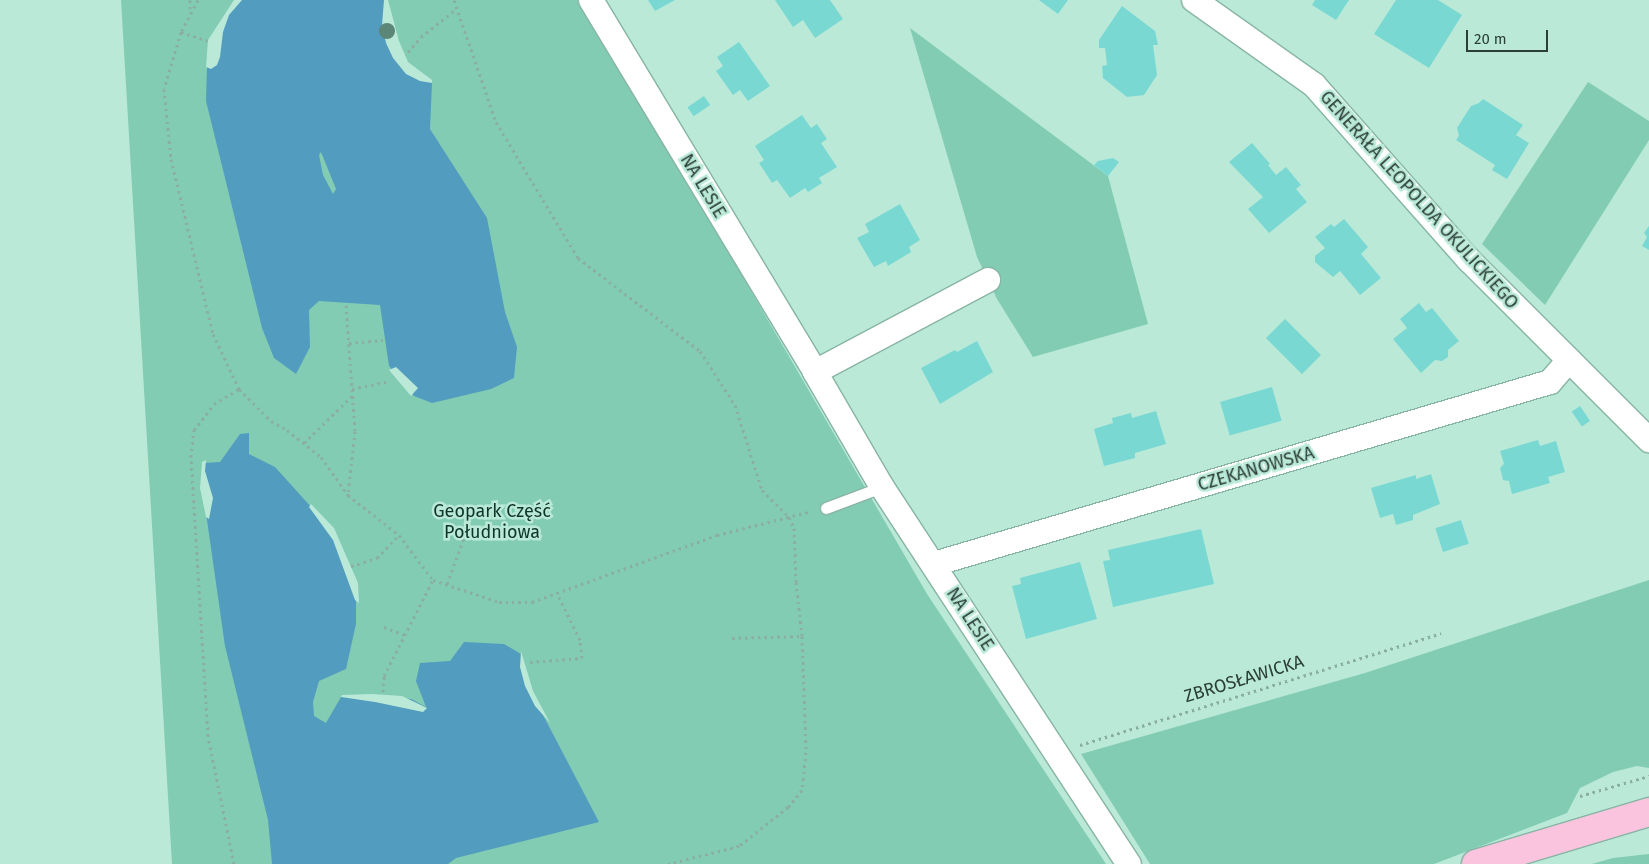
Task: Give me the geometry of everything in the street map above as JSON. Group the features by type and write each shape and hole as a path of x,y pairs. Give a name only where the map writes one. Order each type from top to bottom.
{"main road":[{"path":"1476,864 1649,812"}],"street":[{"name":"NA LESIE","path":"590,0 815,372 882,487 1129,864"},
{"name":"GENERAŁA LEOPOLDA OKULICKIEGO","path":"1194,0 1314,85 1464,254 1649,440"},
{"path":"815,372 988,280"},
{"name":"CZEKANOWSKA","path":"934,564 1550,382 1569,360"}],"lane":[{"path":"826,508 882,487"}],"path":[{"path":"190,0 190,14"},
{"path":"198,0 180,32 164,90 171,159 213,334 239,389 271,421 321,457 348,495 399,535 433,580 499,602 532,602 717,535 826,508"},
{"path":"454,0 496,122 578,258 700,352 734,405 762,490 789,517 794,528 796,582 802,636 806,752 802,790 788,807 739,846 668,864"},
{"path":"408,52 421,37 456,9"},
{"path":"180,32 208,40"},
{"path":"346,305 355,431 348,495"},
{"path":"349,343 383,340"},
{"path":"352,389 390,381"},
{"path":"234,864 208,736 191,457 194,430 214,404 239,389"},
{"path":"304,443 353,395"},
{"path":"352,566 377,558 399,535"},
{"path":"448,584 464,538"},
{"path":"383,692 384,676 433,580"},
{"path":"530,662 582,658 580,640 557,593"},
{"path":"384,627 405,635"},
{"name":"ZBROSŁAWICKA","path":"1056,753 1441,633"},
{"path":"732,638 802,636"},
{"path":"1580,796 1649,776"}],"green space":[{"name":"Geopark Część Południowa","path":"121,0 582,0 927,594 1106,864 172,864"},
{"path":"910,28 1108,176 1148,324 1033,357 997,299 977,257"},
{"path":"1588,82 1649,121 1649,140 1545,305 1482,244"},
{"path":"1649,580 1649,768 1637,766 1613,772 1580,788 1567,813 1434,864 1150,864 1081,754 1365,673"},
{"path":"1649,854 1649,864 1592,864 1613,858"}],"water":[{"path":"237,0 385,0 397,43 406,64 432,83 430,129 487,218 505,312 517,347 514,378 491,389 432,403 414,396 389,366 380,305 319,301 309,310 310,347 296,374 274,358 262,328 206,101 210,42","holes":["321,152 336,189 333,194 323,175 319,155"]},
{"path":"249,433 249,454 275,467 331,529 356,584 356,624 346,669 319,681 313,702 314,716 326,723 341,697 372,696 411,699 426,707 416,681 420,663 450,661 464,642 504,644 521,654 531,692 599,822 456,858 448,864 272,864 268,820 225,646 203,492 204,463 220,462 240,434"}],"pier":[{"path":"234,0 242,0 229,15 223,32 220,57 217,65 211,69 206,67 208,40"},
{"path":"384,0 388,0 399,41 408,62 432,80 432,83 420,81 406,74 393,58 386,43 382,25"},
{"path":"396,367 418,388 411,396 389,370"},
{"path":"206,460 205,471 213,498 209,519 206,517 200,488 202,462"},
{"path":"311,504 334,528 358,583 359,603 355,600 333,540 309,507"},
{"path":"521,651 533,691 550,723 535,706 525,686 520,667"},
{"path":"342,695 402,696 427,708 423,712 341,697"}],"building":[{"path":"648,0 675,0 655,11"},
{"path":"775,0 830,0 843,19 815,38 803,20 793,27"},
{"path":"1039,0 1068,0 1058,14"},
{"path":"1315,0 1349,0 1336,20 1312,5"},
{"path":"1396,0 1438,0 1462,15 1429,68 1374,34"},
{"path":"1122,6 1155,31 1158,45 1153,45 1157,75 1144,95 1127,97 1103,78 1102,66 1107,65 1105,48 1099,48 1099,40"},
{"path":"739,42 770,86 748,101 740,90 733,95 716,71 723,66 717,57"},
{"path":"704,96 710,105 694,116 687,107"},
{"path":"1483,99 1523,125 1516,135 1529,143 1507,179 1492,170 1495,165 1456,140 1459,136 1457,128 1471,106"},
{"path":"802,115 811,128 817,124 827,139 821,143 837,167 819,178 822,183 808,192 805,188 790,198 777,180 772,183 759,163 764,160 755,146"},
{"path":"1252,143 1270,164 1268,165 1276,175 1286,167 1301,185 1296,189 1307,202 1269,233 1248,209 1263,197 1229,162"},
{"path":"1113,158 1119,162 1108,176 1094,165 1098,161"},
{"path":"900,204 920,240 909,247 911,252 888,266 886,261 874,267 857,238 869,232 865,224"},
{"path":"1344,219 1368,247 1361,254 1381,278 1360,295 1340,271 1333,277 1315,262 1315,256 1325,248 1315,237 1331,224 1334,227"},
{"path":"1649,226 1649,250 1642,246 1647,237 1644,233"},
{"path":"1419,303 1426,312 1432,308 1459,341 1448,350 1448,357 1442,361 1435,360 1421,373 1393,339 1407,328 1400,319"},
{"path":"1285,319 1321,355 1302,374 1266,338"},
{"path":"977,341 993,372 940,404 921,368"},
{"path":"1272,387 1282,421 1230,436 1220,402"},
{"path":"1580,406 1590,421 1582,427 1572,412"},
{"path":"1156,411 1166,444 1135,453 1135,458 1104,466 1094,429 1113,423 1112,418 1131,413 1132,418"},
{"path":"1538,440 1540,446 1556,441 1565,472 1548,477 1550,483 1512,494 1509,481 1503,480 1500,468 1504,464 1500,451"},
{"path":"1431,474 1440,504 1413,515 1413,520 1396,525 1393,514 1380,518 1371,488 1416,475 1416,479"},
{"path":"1461,520 1469,544 1443,552 1435,528"},
{"path":"1201,529 1214,584 1113,607 1103,561 1110,560 1108,550"},
{"path":"1080,562 1097,619 1026,639 1012,586 1021,584 1020,578"}]}
